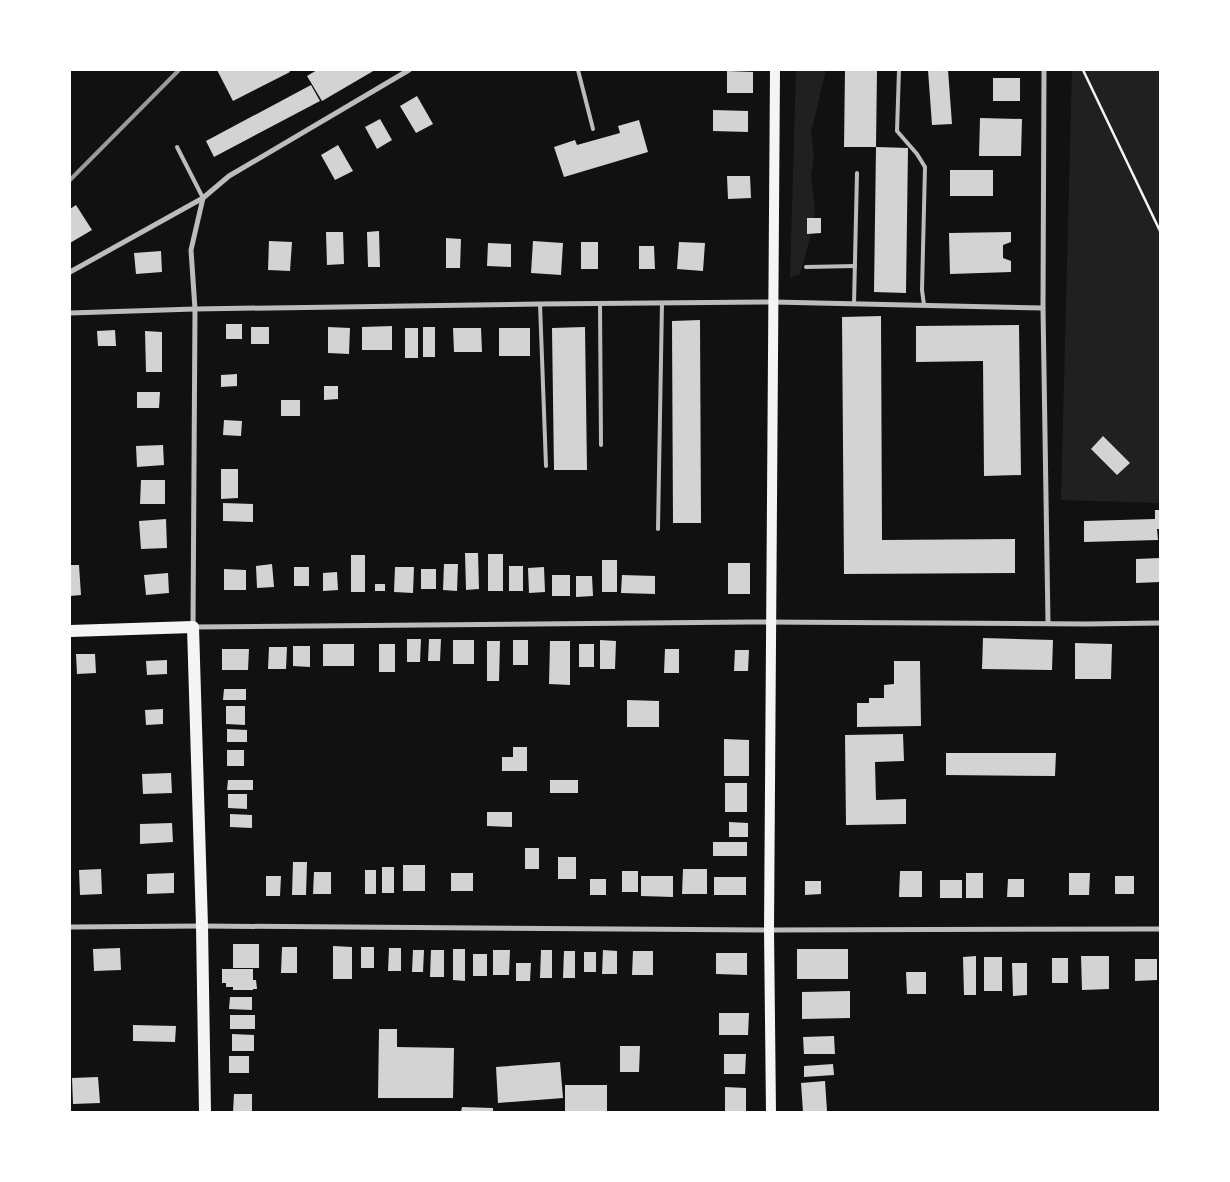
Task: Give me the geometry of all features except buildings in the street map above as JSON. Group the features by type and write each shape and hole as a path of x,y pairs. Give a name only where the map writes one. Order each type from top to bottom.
{"main road":[{"path":"771,1112 769,930 775,70"},
{"path":"70,631 193,627 202,926 205,1112"}],"street":[{"path":"70,272 203,198 229,176 409,70"},
{"path":"1044,70 1043,308 1048,623"},
{"path":"203,198 191,250 195,309 193,627 772,622 1160,623"},
{"path":"70,313 195,309 774,302 1043,308"},
{"path":"70,927 202,926 769,930 1160,929"}],"lane":[{"path":"578,70 593,129"},
{"path":"898,70 897,130 925,167 922,290 924,305"},
{"path":"177,147 203,198"},
{"path":"854,304 857,173"},
{"path":"806,267 855,266"},
{"path":"658,529 662,303"},
{"path":"540,304 546,466"},
{"path":"600,304 601,446"}],"path":[{"path":"1083,70 1160,230"}],"shaded area":[{"path":"796,70 826,70 811,132 814,157 811,177 815,208 814,223 800,274 790,278"},
{"path":"1072,70 1160,70 1160,503 1061,500"}],"railway":[{"path":"70,180 179,70"}]}
